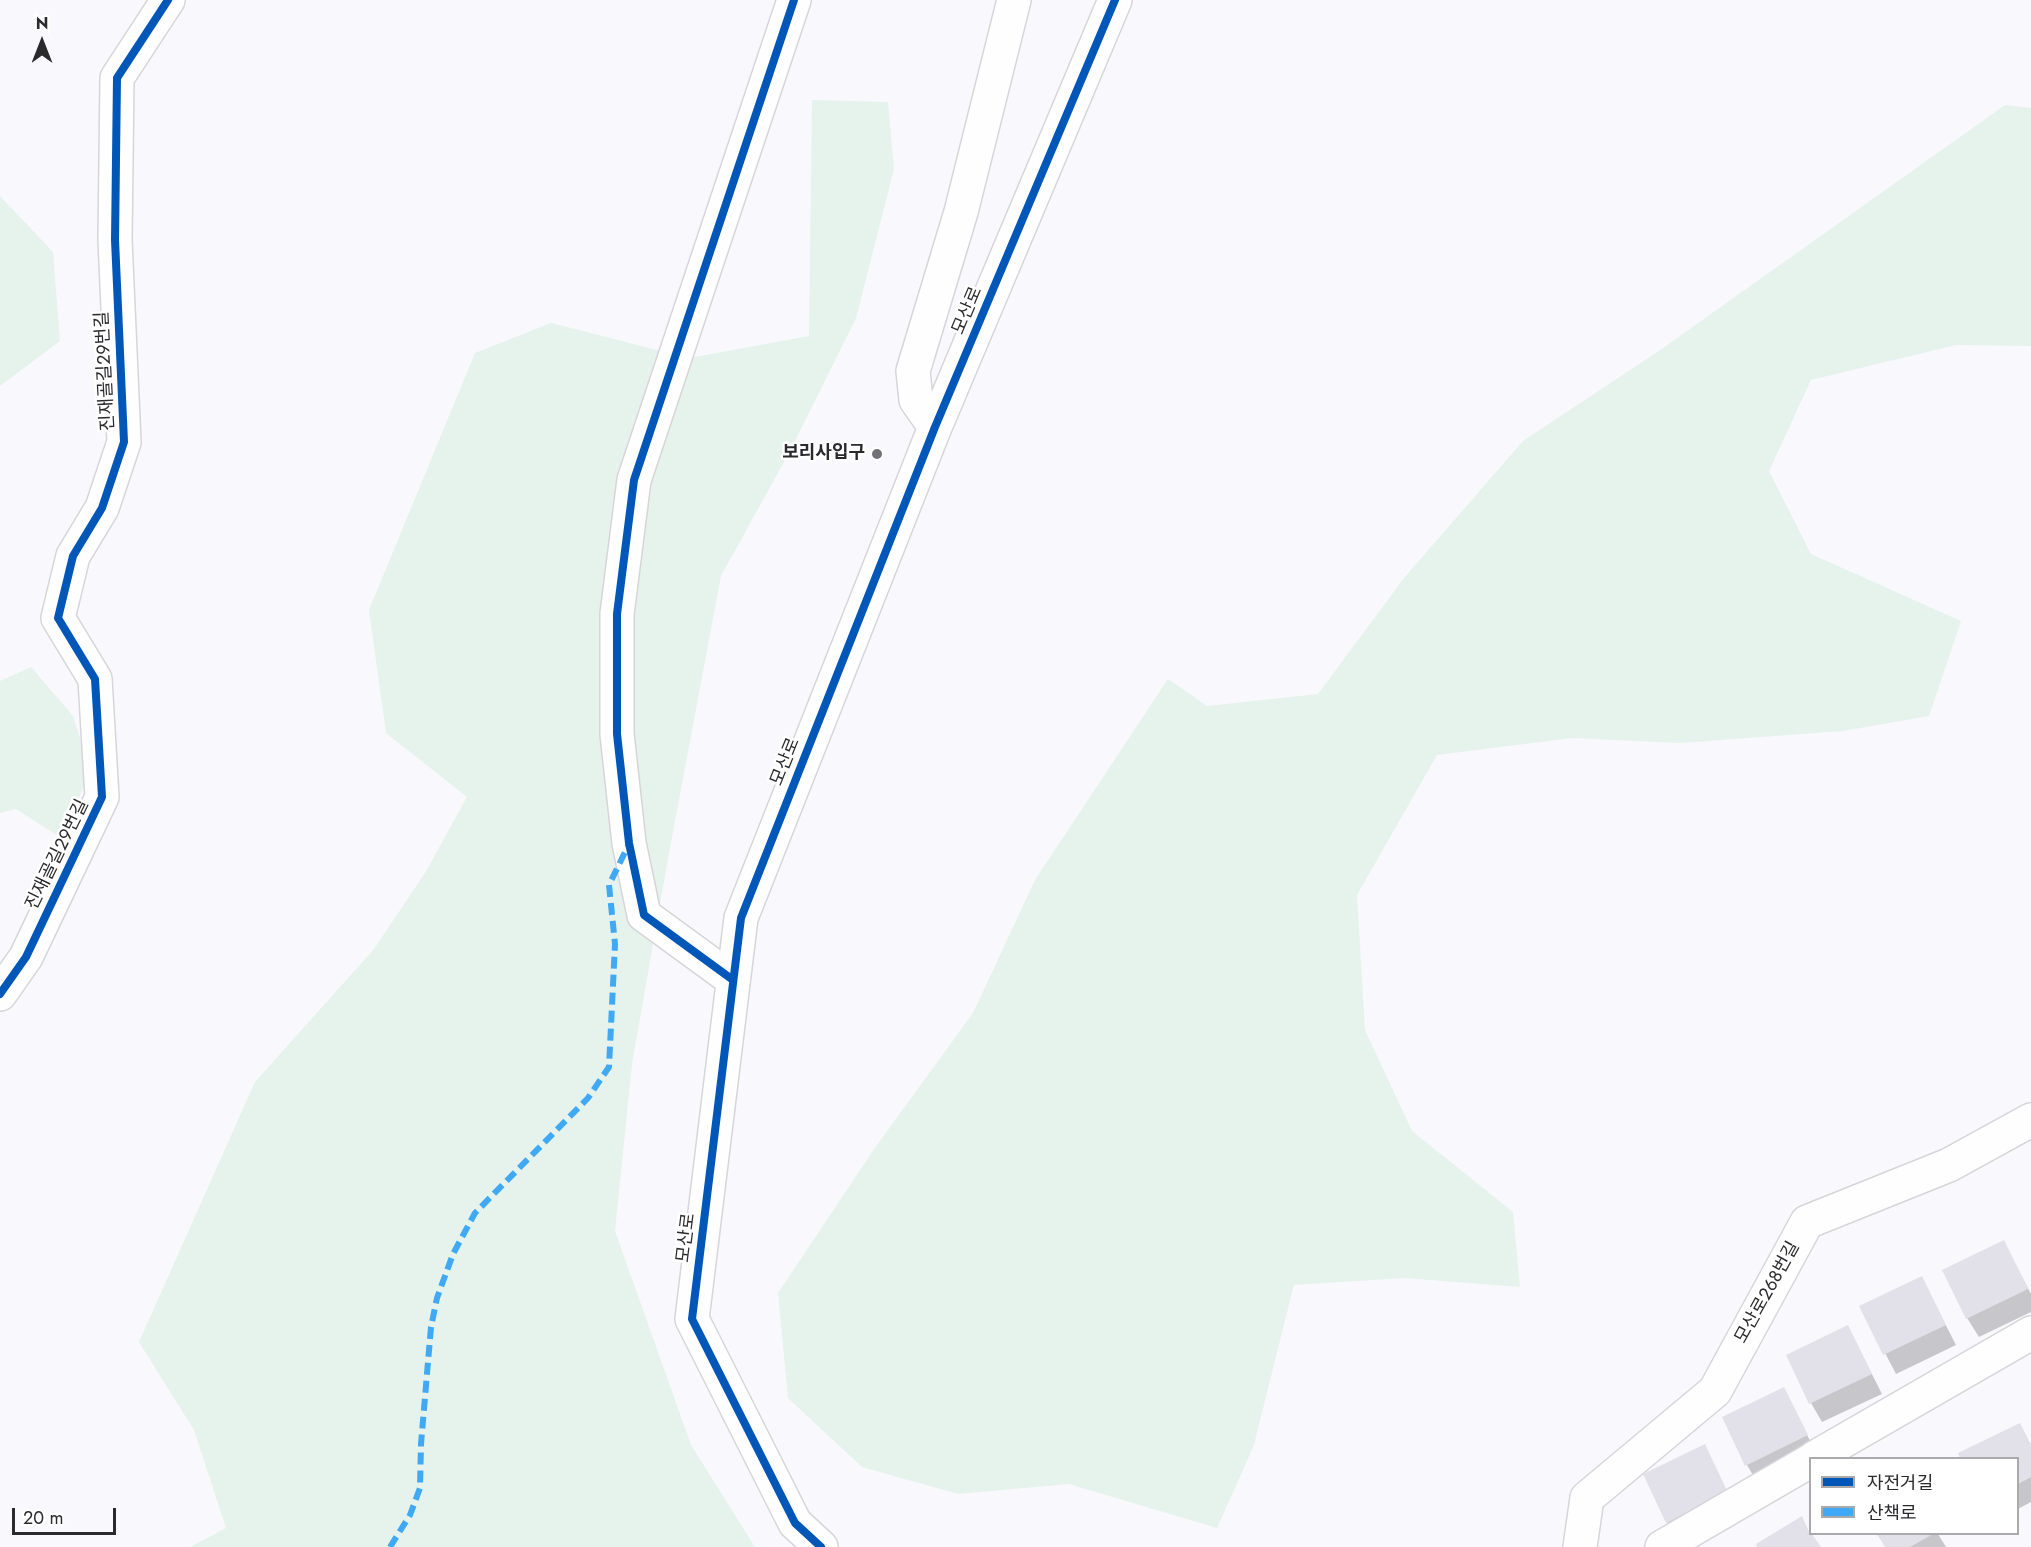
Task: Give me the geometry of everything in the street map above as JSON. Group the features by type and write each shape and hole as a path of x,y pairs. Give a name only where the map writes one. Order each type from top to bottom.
{"street":[{"name":"진재골길29번길","path":"0,994 26,957 102,797 95,679 58,618 73,556 102,508 124,442 115,240 117,78 168,0"},
{"path":"733,980 644,915 629,843 616,734 616,614 634,480 794,0"},
{"path":"935,428 916,400 913,371 961,212 1014,0"},
{"name":"모산로","path":"821,1547 795,1523 692,1319 741,918 935,428 1115,0"},
{"name":"모산로268번길","path":"1580,1547 1587,1498 1715,1391 1808,1221 1949,1165 2031,1120"},
{"path":"1817,1457 2031,1333"},
{"path":"1662,1547 1809,1462"}],"shaded area":[{"path":"812,100 888,102 894,169 856,318 790,451 721,576 632,1064 615,1231 691,1445 755,1547 190,1547 226,1528 194,1430 139,1342 255,1082 374,949 425,873 467,797 386,733 369,610 475,353 551,323 689,358 809,336"},
{"path":"2005,105 2031,108 2031,346 1956,345 1811,380 1769,471 1811,554 1961,621 1929,716 1843,731 1680,743 1572,738 1437,755 1357,895 1365,1030 1412,1131 1513,1212 1520,1287 1404,1278 1294,1285 1254,1445 1217,1528 1069,1484 958,1494 862,1467 788,1398 778,1293 877,1145 973,1013 1035,880 1168,679 1207,706 1318,694 1404,578 1523,441 1663,348"},
{"path":"0,196 53,252 60,341 0,386"},
{"path":"31,667 73,716 90,770 63,839 16,809 0,813 0,681"}],"building":[{"path":"2004,1240 2028,1289 1966,1319 1942,1270"},
{"path":"1922,1276 1946,1325 1883,1355 1859,1306"},
{"path":"1848,1325 1872,1374 1809,1404 1786,1355"},
{"path":"1784,1387 1808,1435 1745,1466 1722,1417"},
{"path":"2020,1423 2031,1445 2031,1477 2019,1483 2019,1457 1960,1457 1958,1453"},
{"path":"1705,1444 1728,1493 1666,1523 1643,1474"},
{"path":"1802,1516 1809,1535 1813,1535 1821,1547 1757,1547 1756,1544"},
{"path":"1878,1535 1931,1535 1910,1547 1885,1547"}],"marked path":[{"path":"390,1547 410,1515 420,1488 421,1444 431,1327 437,1298 453,1254 475,1213 588,1098 609,1067 615,944 609,885 629,844"}],"cycle path":[{"path":"0,994 26,957 102,797 95,679 58,618 73,556 102,508 124,442 115,240 117,78 168,0"},
{"path":"733,980 644,915 629,843 617,734 617,614 634,480 794,0"},
{"path":"821,1547 795,1523 692,1319 741,918 935,427 1115,0"}],"place":[{"name":"보리사입구","path":"877,454"}]}
